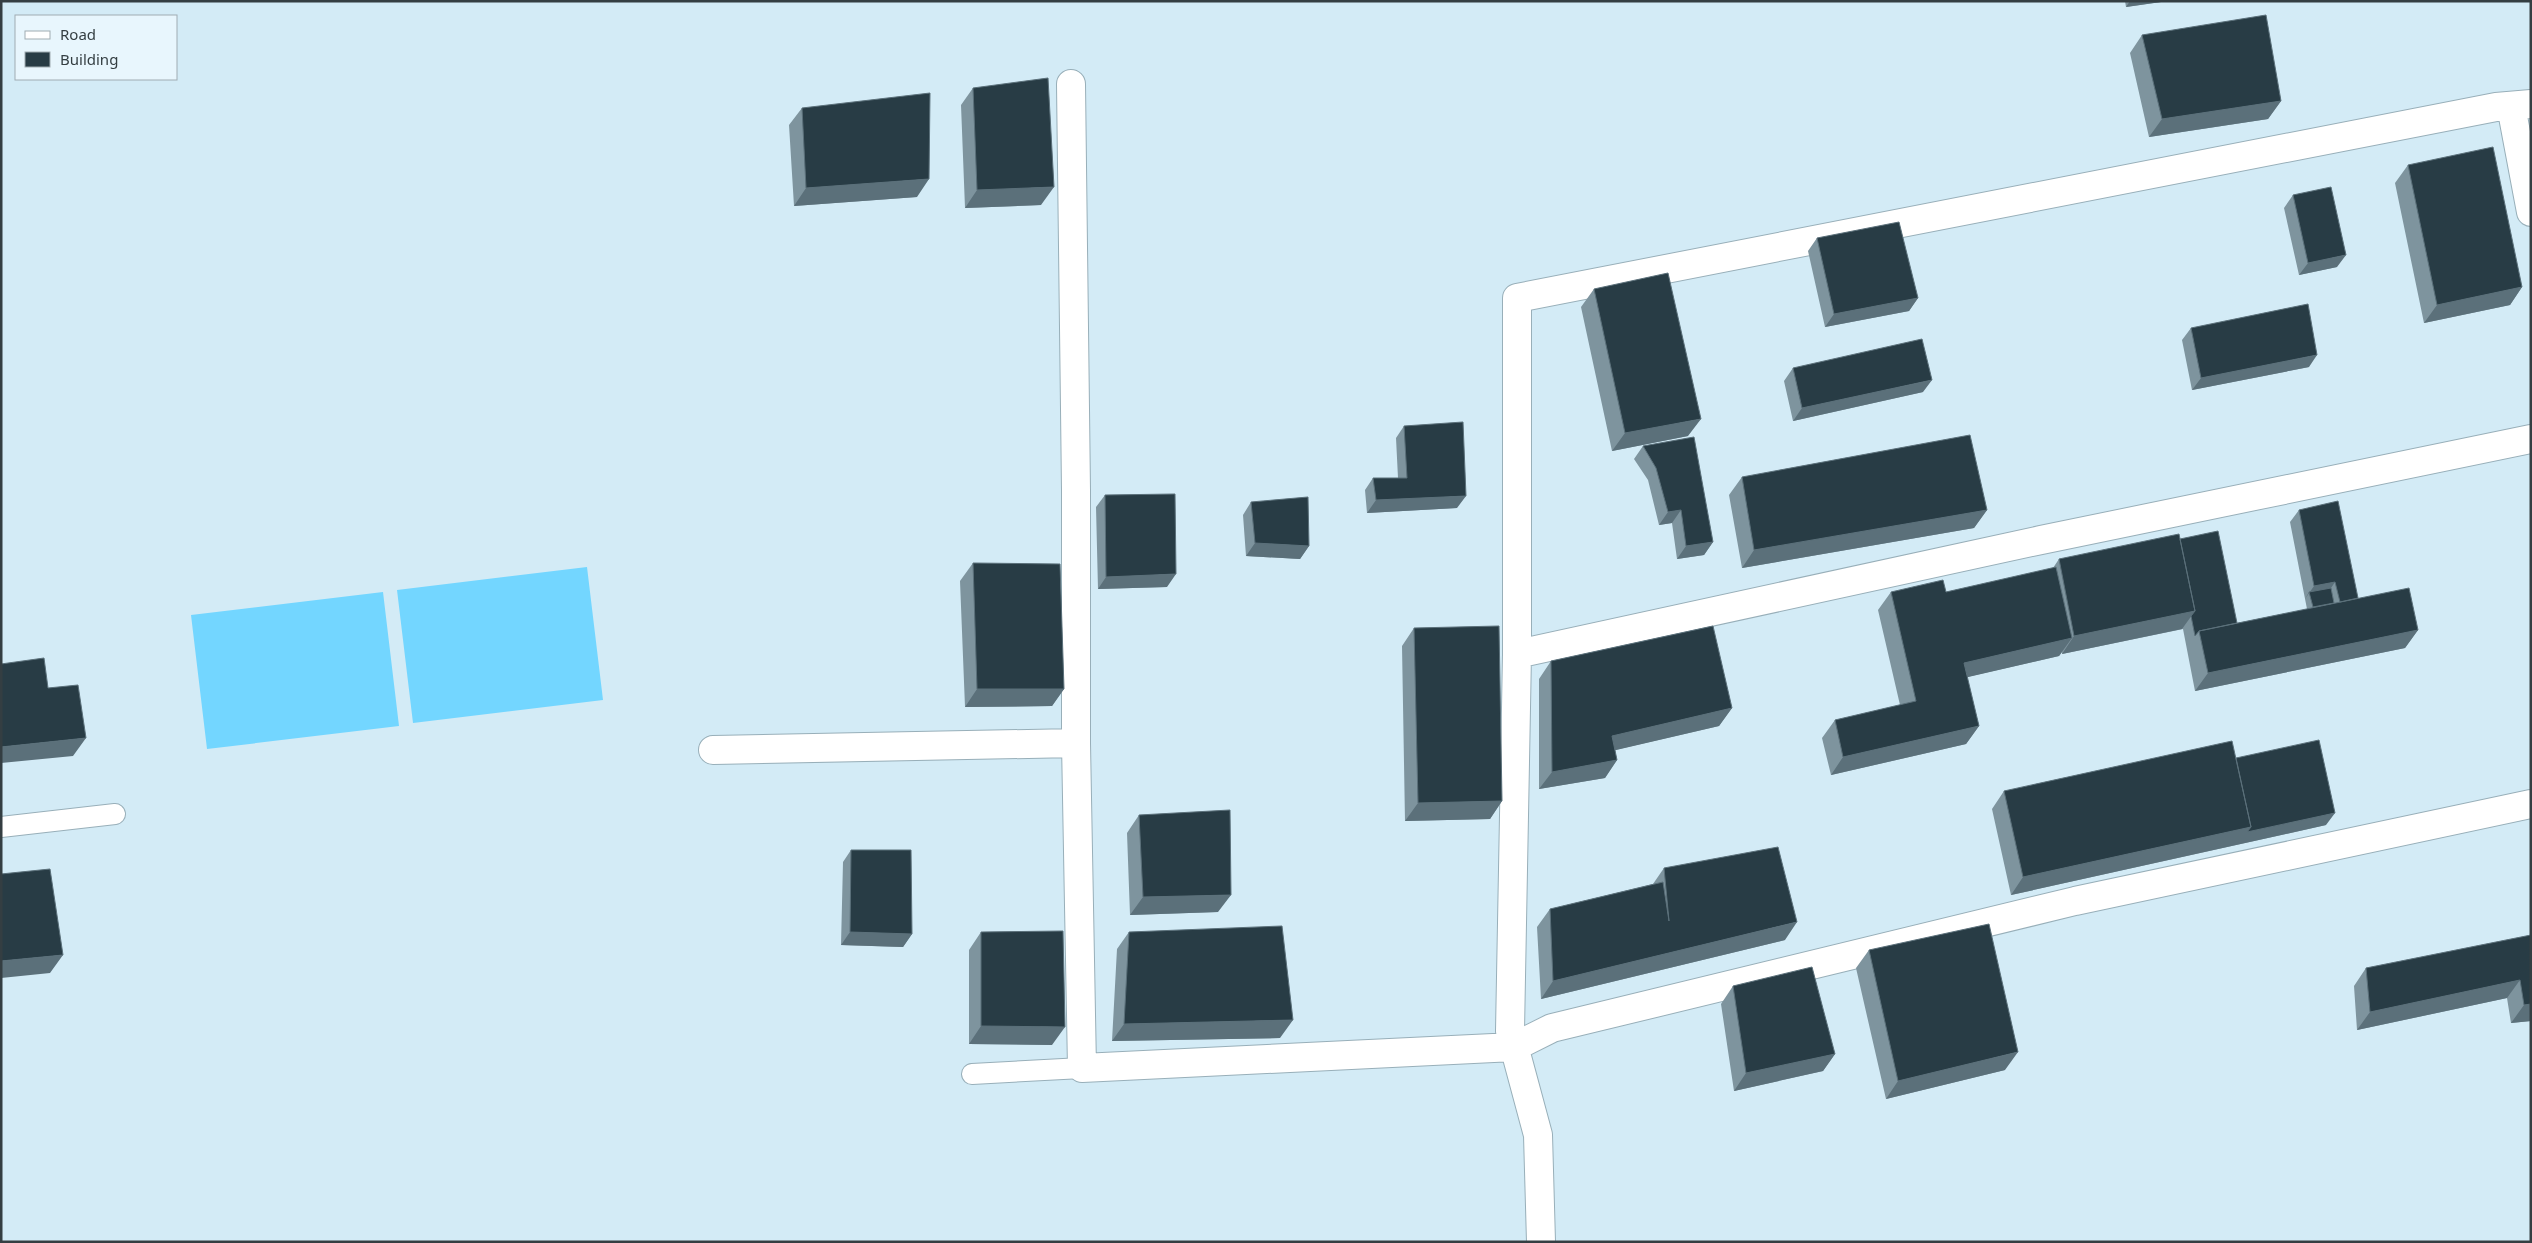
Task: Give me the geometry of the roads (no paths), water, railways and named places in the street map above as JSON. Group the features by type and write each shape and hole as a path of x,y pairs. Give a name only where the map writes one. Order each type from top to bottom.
{"street":[{"path":"1071,84 1076,490 1076,743 1082,1068 1514,1047 1552,1028 2065,904 2531,804"},
{"path":"1541,1242 1538,1135 1510,1031 1517,654 1517,298 2521,105 2531,212"},
{"path":"1517,654 2041,540 2531,439"},
{"path":"712,750 1076,743"}],"lane":[{"path":"1,827 115,814"},
{"path":"972,1074 1082,1068"}]}
